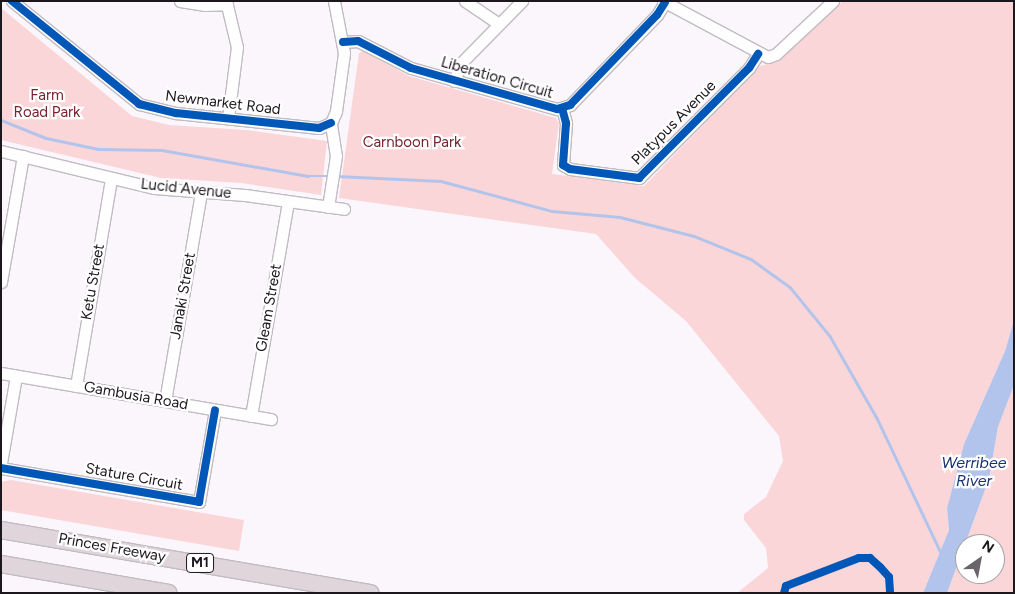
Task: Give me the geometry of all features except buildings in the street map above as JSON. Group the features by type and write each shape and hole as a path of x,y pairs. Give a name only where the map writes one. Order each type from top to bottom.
{"highway":[{"name":"Princes Freeway","path":"1,530 371,593"},
{"path":"1,564 169,593"}],"street":[{"name":"Newmarket Road","path":"12,1 21,6 140,104 176,113 319,128 331,123"},
{"path":"180,1 204,5 226,2 237,48 228,118"},
{"path":"328,207 336,142 331,123 336,111 342,42 334,1"},
{"path":"465,1 499,24"},
{"path":"454,81 461,63 522,1"},
{"path":"664,2 758,54 768,57 776,54 833,1"},
{"name":"Liberation Circuit","path":"342,42 365,43 411,68 550,108 562,108 570,105 650,22 664,2"},
{"name":"Platypus Avenue","path":"562,108 566,123 563,165 570,169 639,178 749,68 758,54"},
{"name":"Lucid Avenue","path":"1,151 154,188 288,201 344,209"},
{"path":"1,282 23,156"},
{"name":"Ketu Street","path":"76,386 111,178"},
{"name":"Janaki Street","path":"166,401 201,192"},
{"name":"Gleam Street","path":"251,416 288,201"},
{"name":"Gambusia Road","path":"1,373 271,419"},
{"path":"1,463 16,376"},
{"name":"Stature Circuit","path":"1,468 199,502 215,410"}],"green space":[{"name":"Carnboon Park","path":"843,1 1014,1 1014,320 1005,351 964,444 947,508 949,530 923,593 737,593 768,568 766,548 744,520 744,514 766,497 783,461 779,436 686,321 635,278 596,234 339,198 359,53 363,51 409,76 556,118 559,123 552,174 644,186 760,66 776,61"},
{"name":"Farm Road Park","path":"1,8 132,116 169,125 246,130 327,141 321,195 241,183 161,178 1,140"},
{"path":"1014,385 1014,593 947,593 955,571 955,584 1005,584 1005,534 969,534 989,479 998,427"},
{"path":"11,480 244,520 239,551 1,510 1,482"}],"water":[{"name":"Werribee River","path":"1014,320 1014,385 998,427 989,479 969,534 955,534 955,571 947,593 923,593 949,530 947,508 964,444 1005,351"}],"waterway":[{"path":"1,120 46,138 98,149 162,150 308,176 330,176"},
{"path":"336,176 441,181 552,211 620,217 694,236 751,259 790,287 830,336 877,418 942,555"}],"cycle path":[{"path":"12,1 139,104 176,113 319,128 331,123"},
{"path":"343,42 358,41 411,68 557,109 570,105 657,15 665,2"},
{"path":"562,108 566,123 563,165 570,169 639,178 749,68 758,54"},
{"path":"1,468 199,502 215,410"},
{"path":"784,593 786,586 859,558 870,558 889,577 890,593"}]}
